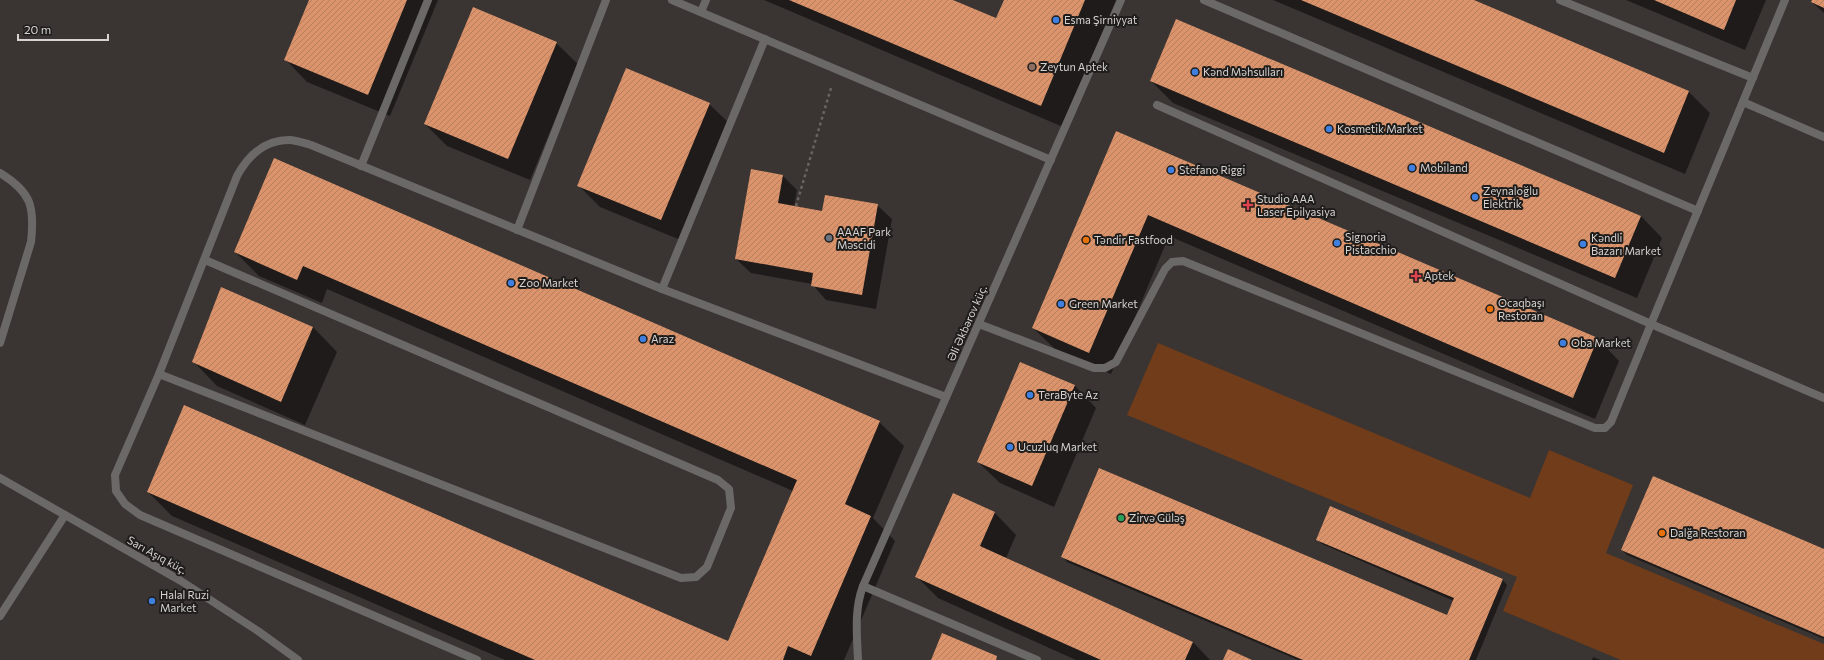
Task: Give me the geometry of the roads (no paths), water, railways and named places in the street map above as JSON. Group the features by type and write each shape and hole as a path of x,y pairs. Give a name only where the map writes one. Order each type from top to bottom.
{"street":[{"path":"361,166 428,0"},
{"path":"518,230 606,0"},
{"path":"672,0 1051,160"},
{"path":"701,12 706,0"},
{"name":"Əli Əkbərov küç.","path":"858,660 856,622 858,600 863,586 1121,0"},
{"path":"1204,0 1698,211"},
{"path":"1560,0 1753,78"},
{"path":"979,324 1094,368 1105,368 1116,362 1165,269 1172,262 1183,261 1595,428 1605,428 1611,422 1785,0"},
{"path":"662,288 765,40"},
{"path":"1743,102 1824,137"},
{"path":"1157,105 1652,324 1824,398"},
{"path":"477,660 140,515 125,504 116,491 115,474 159,374 237,176 246,161 259,149 274,142 290,140 311,145 662,288 946,397"},
{"path":"0,173 21,187 28,196 32,226 31,242 0,343"},
{"path":"159,374 681,578 696,577 707,567 731,508 729,489 718,480 205,260"},
{"name":"Sarı Aşıq küç.","path":"0,478 182,581 258,631 298,660"},
{"path":"0,616 65,515"},
{"path":"863,586 1037,660"}],"place":[{"name":"Esma Şirniyyat","path":"1056,20"},
{"name":"Zeytun Aptek","path":"1032,67"},
{"name":"Kənd Məhsulları","path":"1195,72"},
{"name":"Kosmetik Market","path":"1329,129"},
{"name":"Mobiland","path":"1412,168"},
{"name":"Stefano Riggi","path":"1171,170"},
{"name":"Zeynaloğlu Elektrik","path":"1475,197"},
{"name":"Studio AAA Laser Epilyasiya","path":"1248,205"},
{"name":"AAAF Park Məscidi","path":"829,238"},
{"name":"Təndir Fastfood","path":"1086,240"},
{"name":"Signoria Pistacchio","path":"1337,243"},
{"name":"Kəndli Bazarı Market","path":"1583,244"},
{"name":"Aptek","path":"1416,276"},
{"name":"Zoo Market","path":"511,283"},
{"name":"Green Market","path":"1061,304"},
{"name":"Ocaqbaşı Restoran","path":"1490,309"},
{"name":"Araz","path":"643,339"},
{"name":"Oba Market","path":"1563,343"},
{"name":"TeraByte Az","path":"1030,395"},
{"name":"Ucuzluq Market","path":"1010,447"},
{"name":"Zirvə Güləş","path":"1121,518"},
{"name":"Dalğa Restoran","path":"1662,533"},
{"name":"Halal Ruzi Market","path":"152,601"}]}
